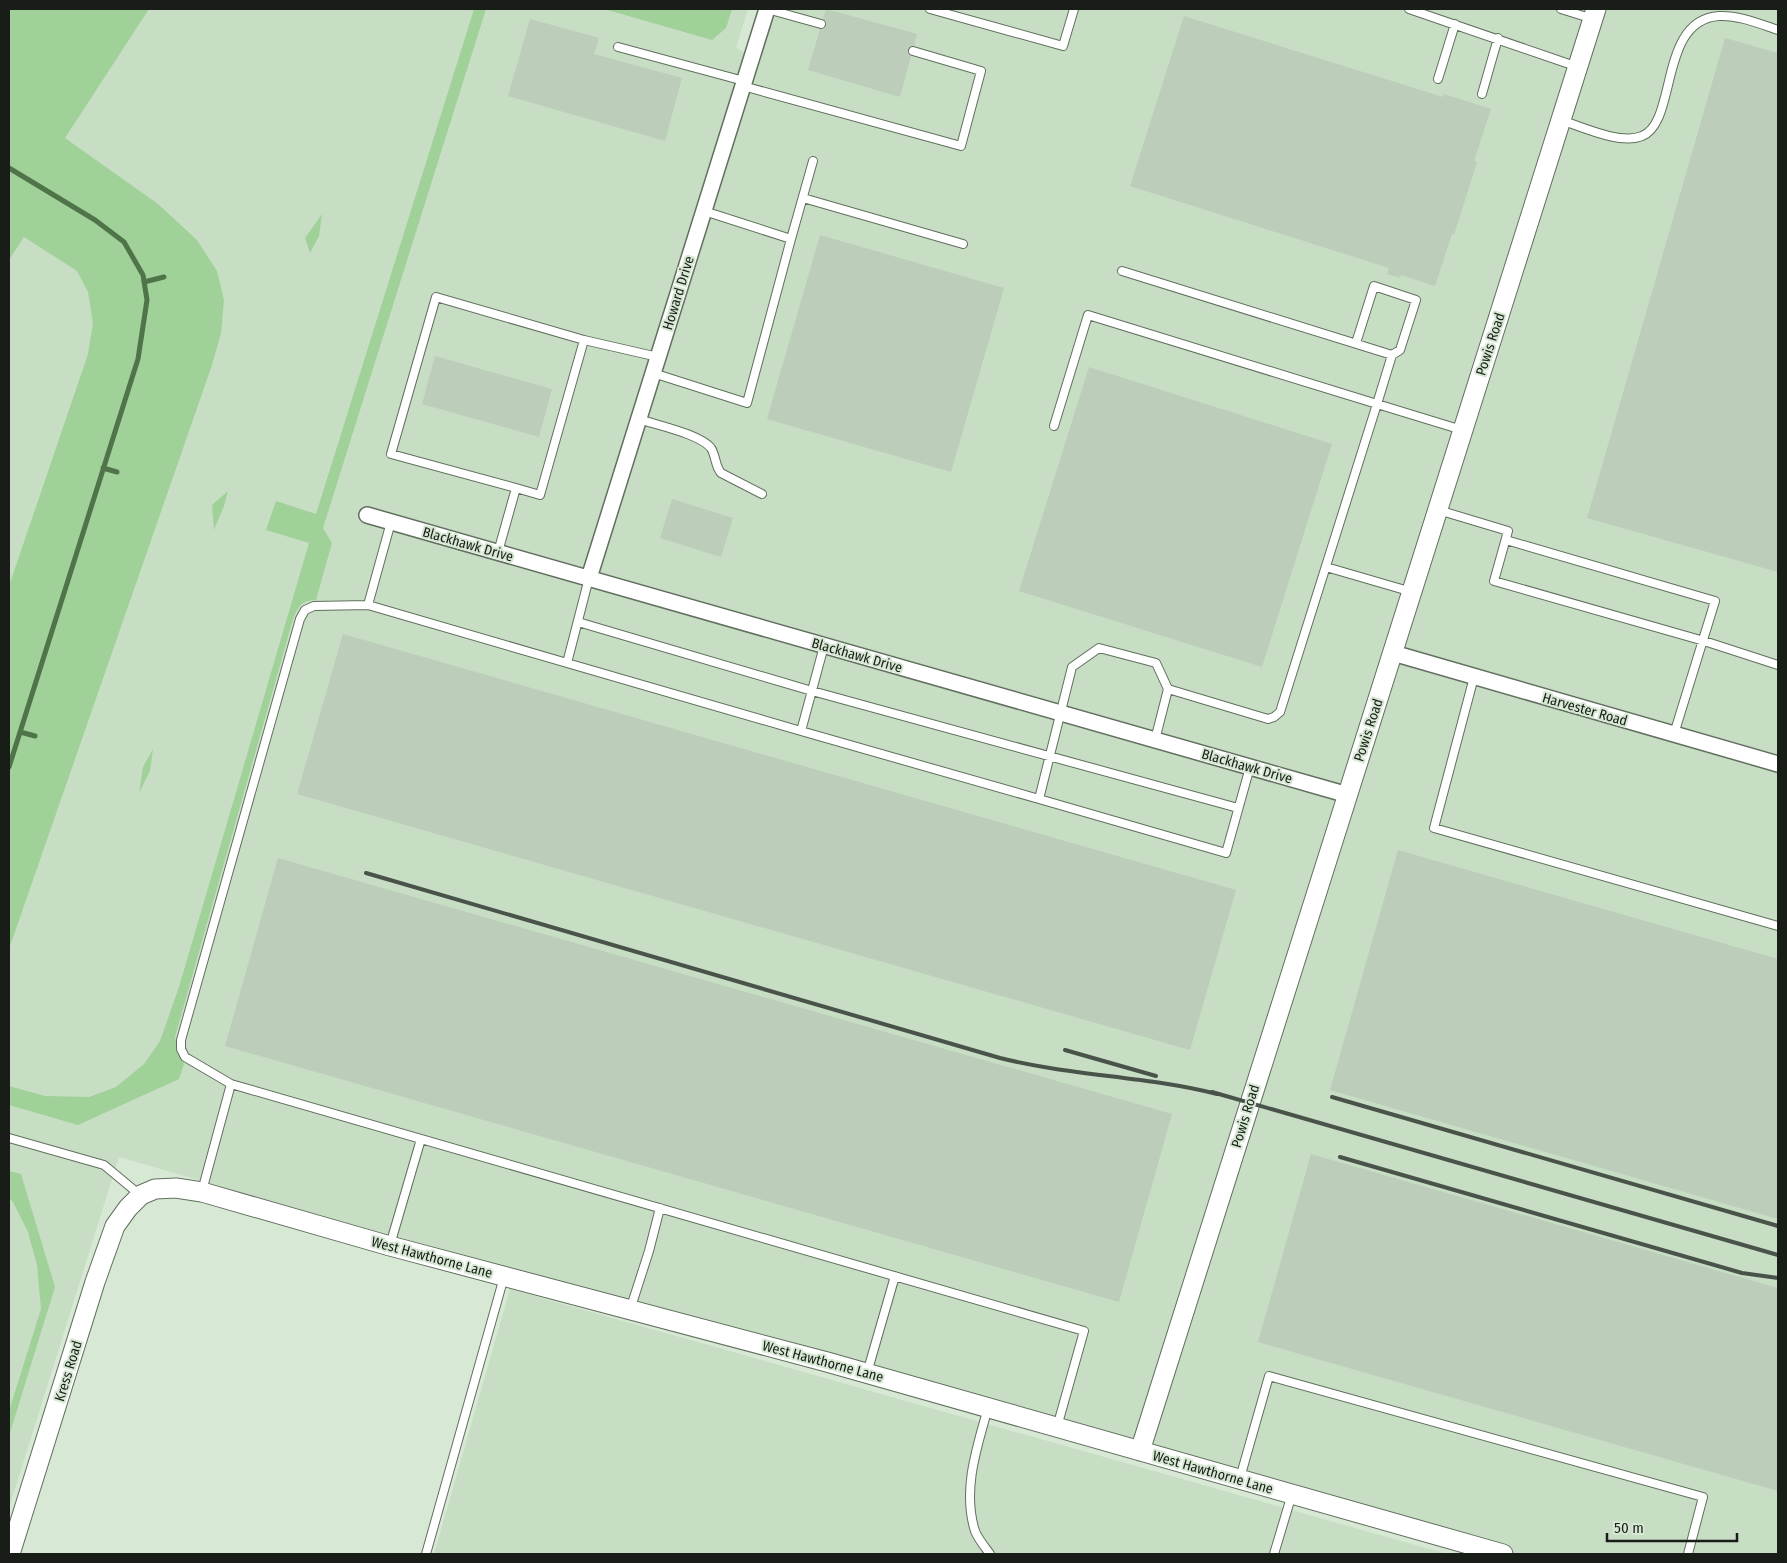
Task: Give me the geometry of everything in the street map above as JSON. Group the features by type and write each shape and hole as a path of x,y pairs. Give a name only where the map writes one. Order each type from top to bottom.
{"street":[{"name":"Howard Drive","path":"590,578 767,9"},
{"name":"Powis Road","path":"1140,1451 1595,14"},
{"name":"Blackhawk Drive","path":"367,515 1348,795"},
{"name":"Harvester Road","path":"1393,653 1778,764"},
{"name":"West Hawthorne Lane","path":"141,1196 155,1189 176,1188 202,1192 390,1246 867,1373 1503,1554"},
{"name":"Kress Road","path":"10,1554 95,1282 115,1226 128,1208 141,1196"}],"lane":[{"path":"767,9 821,24"},
{"path":"930,9 1063,46 1074,9"},
{"path":"1409,9 1578,67"},
{"path":"1561,9 1595,14"},
{"path":"1561,120 1619,138 1642,136 1649,132 1654,125 1660,112 1676,54 1694,26 1708,18 1724,16 1778,30"},
{"path":"1438,79 1455,24"},
{"path":"1482,94 1498,38"},
{"path":"618,46 961,146 981,72 913,51"},
{"path":"653,373 747,403 790,239 814,161"},
{"path":"803,198 963,244"},
{"path":"704,211 790,239"},
{"path":"1122,271 1392,355"},
{"path":"1168,689 1268,719 1280,712 1392,355 1400,350 1416,300 1374,286 1356,343"},
{"path":"584,340 540,495 391,454 436,296 584,340 658,357"},
{"path":"1054,426 1088,315 1463,430"},
{"path":"639,419 693,435 711,448 717,469 721,473 762,494"},
{"path":"498,552 516,488"},
{"path":"1438,510 1508,532 1494,581 1704,641 1778,665"},
{"path":"368,605 391,522"},
{"path":"1506,540 1715,601 1674,734"},
{"path":"1326,567 1412,592"},
{"path":"567,663 590,578"},
{"path":"1057,1427 1084,1331 232,1084 185,1057 181,1049 181,1040 297,629 305,610 314,606 368,605 1226,853 1250,768"},
{"path":"578,622 812,691 1238,808"},
{"path":"801,731 824,646"},
{"path":"1039,799 1072,667 1099,648 1156,663 1168,689 1155,740"},
{"path":"1474,677 1434,828 1778,926"},
{"path":"202,1192 232,1084"},
{"path":"9,1138 104,1165 141,1196"},
{"path":"390,1246 421,1139"},
{"path":"630,1310 660,1208"},
{"path":"426,1554 504,1276"},
{"path":"867,1373 895,1276"},
{"path":"1240,1479 1269,1376 1703,1497 1688,1554"},
{"path":"988,1408 971,1474 970,1506 976,1533 990,1554"},
{"path":"1274,1554 1292,1494"}],"shaded area":[{"path":"9,9 748,9 736,47 751,58 766,9 1778,9 1778,1554 1494,1554 119,1157 9,1508"},
{"path":"510,1289 1447,1554 434,1554"}],"green space":[{"path":"9,9 149,9 65,138 158,204 197,240 217,271 224,300 221,333 212,365 9,949 9,586 88,354 93,323 88,292 77,271 24,237 9,260"},
{"path":"474,9 486,9 323,528 332,543 316,600 303,603 293,619 175,1037 177,1048 184,1064 179,1079 78,1125 9,1105 9,1086 45,1096 89,1097 116,1087 144,1064 160,1041 179,987 309,543 266,530 276,501 316,514"},
{"path":"604,9 732,9 726,28 712,40"},
{"path":"322,214 319,236 310,253 305,238"},
{"path":"228,491 224,506 214,530 212,505"},
{"path":"153,749 150,771 139,793 143,767"},
{"path":"9,1171 21,1174 55,1287 9,1436 9,1411 41,1309 37,1265 28,1232 13,1202 9,1198"}],"building":[{"path":"826,9 917,34 914,46 908,50 911,56 900,97 808,70 820,29 826,26 826,22 823,19"},
{"path":"1184,16 1443,97 1444,94 1491,109 1474,161 1477,162 1454,235 1452,234 1435,286 1401,275 1400,278 1387,274 1389,268 1130,186"},
{"path":"530,19 599,38 594,54 682,78 665,141 508,96"},
{"path":"1725,38 1778,53 1778,572 1587,518"},
{"path":"820,235 1004,288 951,472 767,419"},
{"path":"435,356 552,389 539,437 422,404"},
{"path":"1089,367 1332,444 1262,667 1019,591"},
{"path":"672,499 733,518 721,557 660,538"},
{"path":"343,634 1236,890 1190,1050 297,794"},
{"path":"1398,850 1778,959 1778,1219 1330,1090"},
{"path":"278,858 1172,1114 1119,1302 225,1046"},
{"path":"1311,1154 1778,1288 1778,1491 1258,1342"}],"waterway":[{"path":"9,168 95,220 124,242 143,275 147,300 138,359 9,767"},
{"path":"144,282 164,277"},
{"path":"103,468 117,472"},
{"path":"20,732 35,736"}],"railway":[{"path":"366,873 1000,1058 1054,1069 1163,1083 1217,1094"},
{"path":"1065,1050 1156,1076"},
{"path":"1212,1092 1778,1255"},
{"path":"1332,1097 1778,1226"},
{"path":"1340,1157 1742,1273 1778,1278"}]}
